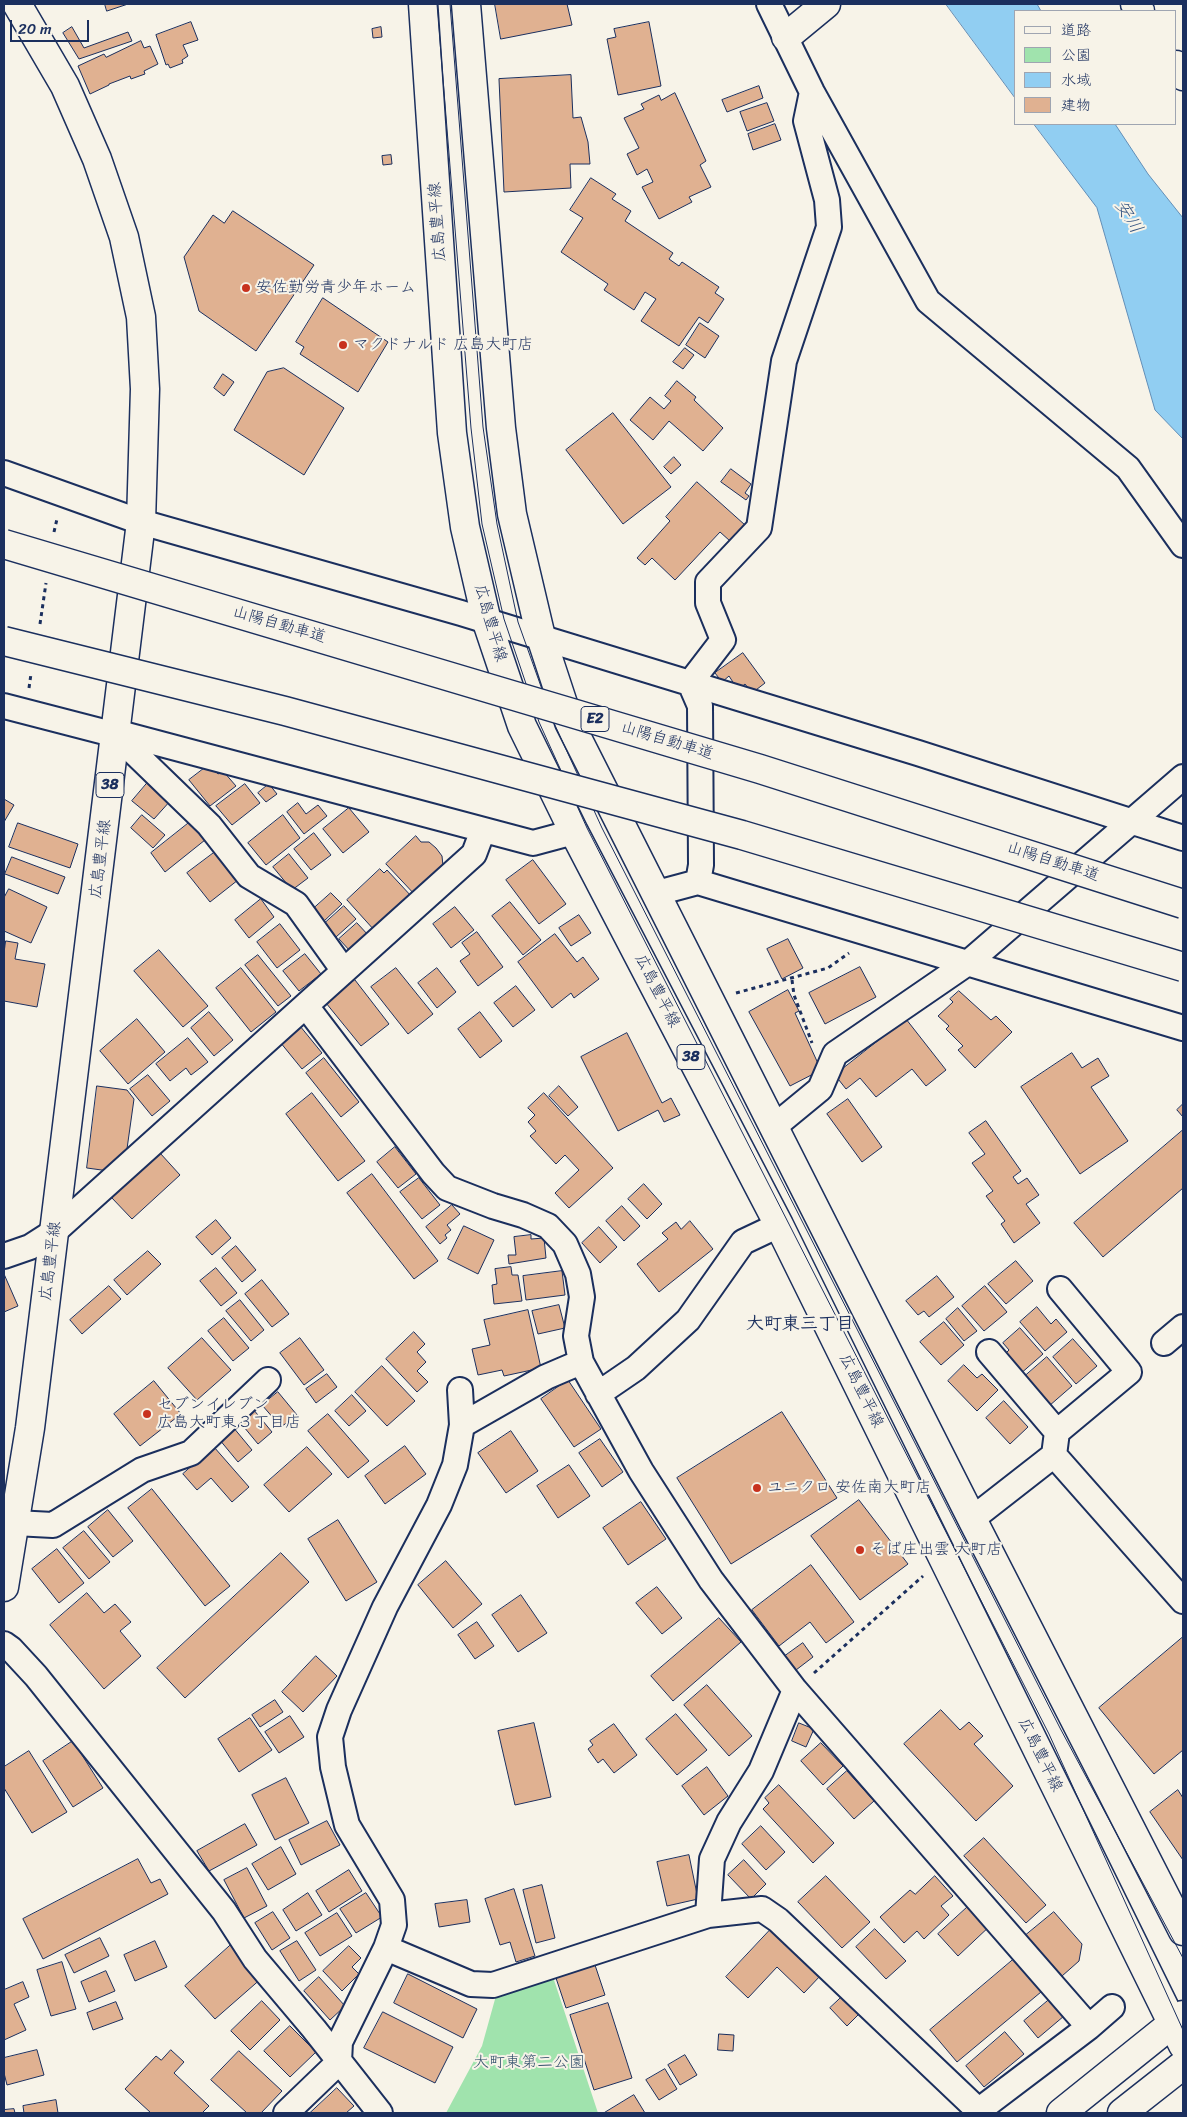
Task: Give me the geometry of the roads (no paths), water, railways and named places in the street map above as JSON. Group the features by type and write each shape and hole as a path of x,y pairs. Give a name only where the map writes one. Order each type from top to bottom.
{"main road":[{"name":"広島豊平線","path":"4,1587 30,1428 141,522 145,389 142,317 124,237 97,159 64,86 17,4"},
{"name":"広島豊平線","path":"423,4 452,432 465,527 487,622 522,726 574,832 778,1225 1179,2028"},
{"path":"466,4 501,428 512,514 541,637 568,722 657,893 972,1519 1183,1931"},
{"path":"786,37 826,4"},
{"name":"山陽自動車道","path":"4,544 760,769 1183,904"},
{"path":"4,641 285,711 742,835 1183,967"},
{"path":"1061,2113 1179,2028"},
{"path":"1122,2113 1183,2065"}],"street":[{"path":"769,4 812,92 928,301 1128,468 1183,545"},
{"path":"690,683 723,640 708,603 708,582 759,528 784,361 829,227 827,200 806,121 812,92"},
{"path":"4,473 141,522 541,637 1134,820 1183,838"},
{"path":"690,683 700,706 701,865 698,882"},
{"path":"14,709 127,735 533,843 574,832"},
{"path":"116,734 209,825 249,876 296,904 344,971"},
{"path":"775,1126 820,1089 835,1054 969,962 1183,778"},
{"path":"4,1256 30,1247 55,1231 474,854 483,830"},
{"path":"657,893 698,882 969,962 1183,1028"},
{"path":"306,1006 433,1173 447,1188 548,1226 565,1244 578,1274 582,1297 576,1336 581,1362 641,1471 711,1580 795,1690 1089,2027"},
{"path":"598,1394 636,1368 688,1320 743,1242 778,1225"},
{"path":"972,1519 1054,1455 1057,1432 1129,1372 1060,1289"},
{"path":"1164,1343 1183,1327"},
{"path":"988,1352 1057,1432"},
{"path":"462,1425 546,1377 581,1362"},
{"path":"15,1523 52,1525 142,1470 192,1453 268,1380"},
{"path":"286,2113 339,2062 340,2042 386,1948 394,1926 392,1900 348,1826 333,1767 330,1737 339,1710 385,1607 442,1497 455,1465 462,1425 460,1390"},
{"path":"1054,1455 1183,1601"},
{"path":"4,1644 12,1649 36,1676 224,1911 255,1959 314,2029 380,2113"},
{"path":"708,1915 712,1859 729,1822 761,1771 795,1690"},
{"path":"386,1948 471,1984 493,1985 708,1915 762,1909 778,1920 980,2112 1112,2007"}],"water":[{"path":"946,4 1037,4 1040,10 1014,10 1014,96"},
{"name":"安川","path":"1035,125 1116,125 1148,174 1183,218 1183,439 1155,410 1097,208"}],"tram line":[{"path":"437,4 471,428 482,524 504,619 539,722 587,828 1049,1734 1183,2030"},
{"path":"450,4 483,427 497,524 518,622 554,723 602,828 1060,1728 1183,1958"}],"place":[{"name":"安佐勤労青少年ホーム","path":"246,288"},
{"name":"マクドナルド 広島大町店","path":"343,345"},
{"name":"セブンイレブン 広島大町東３丁目店","path":"147,1414"},
{"name":"ユニクロ 安佐南大町店","path":"757,1488"},
{"name":"そば庄出雲 大町店","path":"860,1550"}],"district":[{"name":"大町東三丁目","path":"800,1324"}],"park label":[{"name":"大町東第二公園","path":"529,2063"}]}
